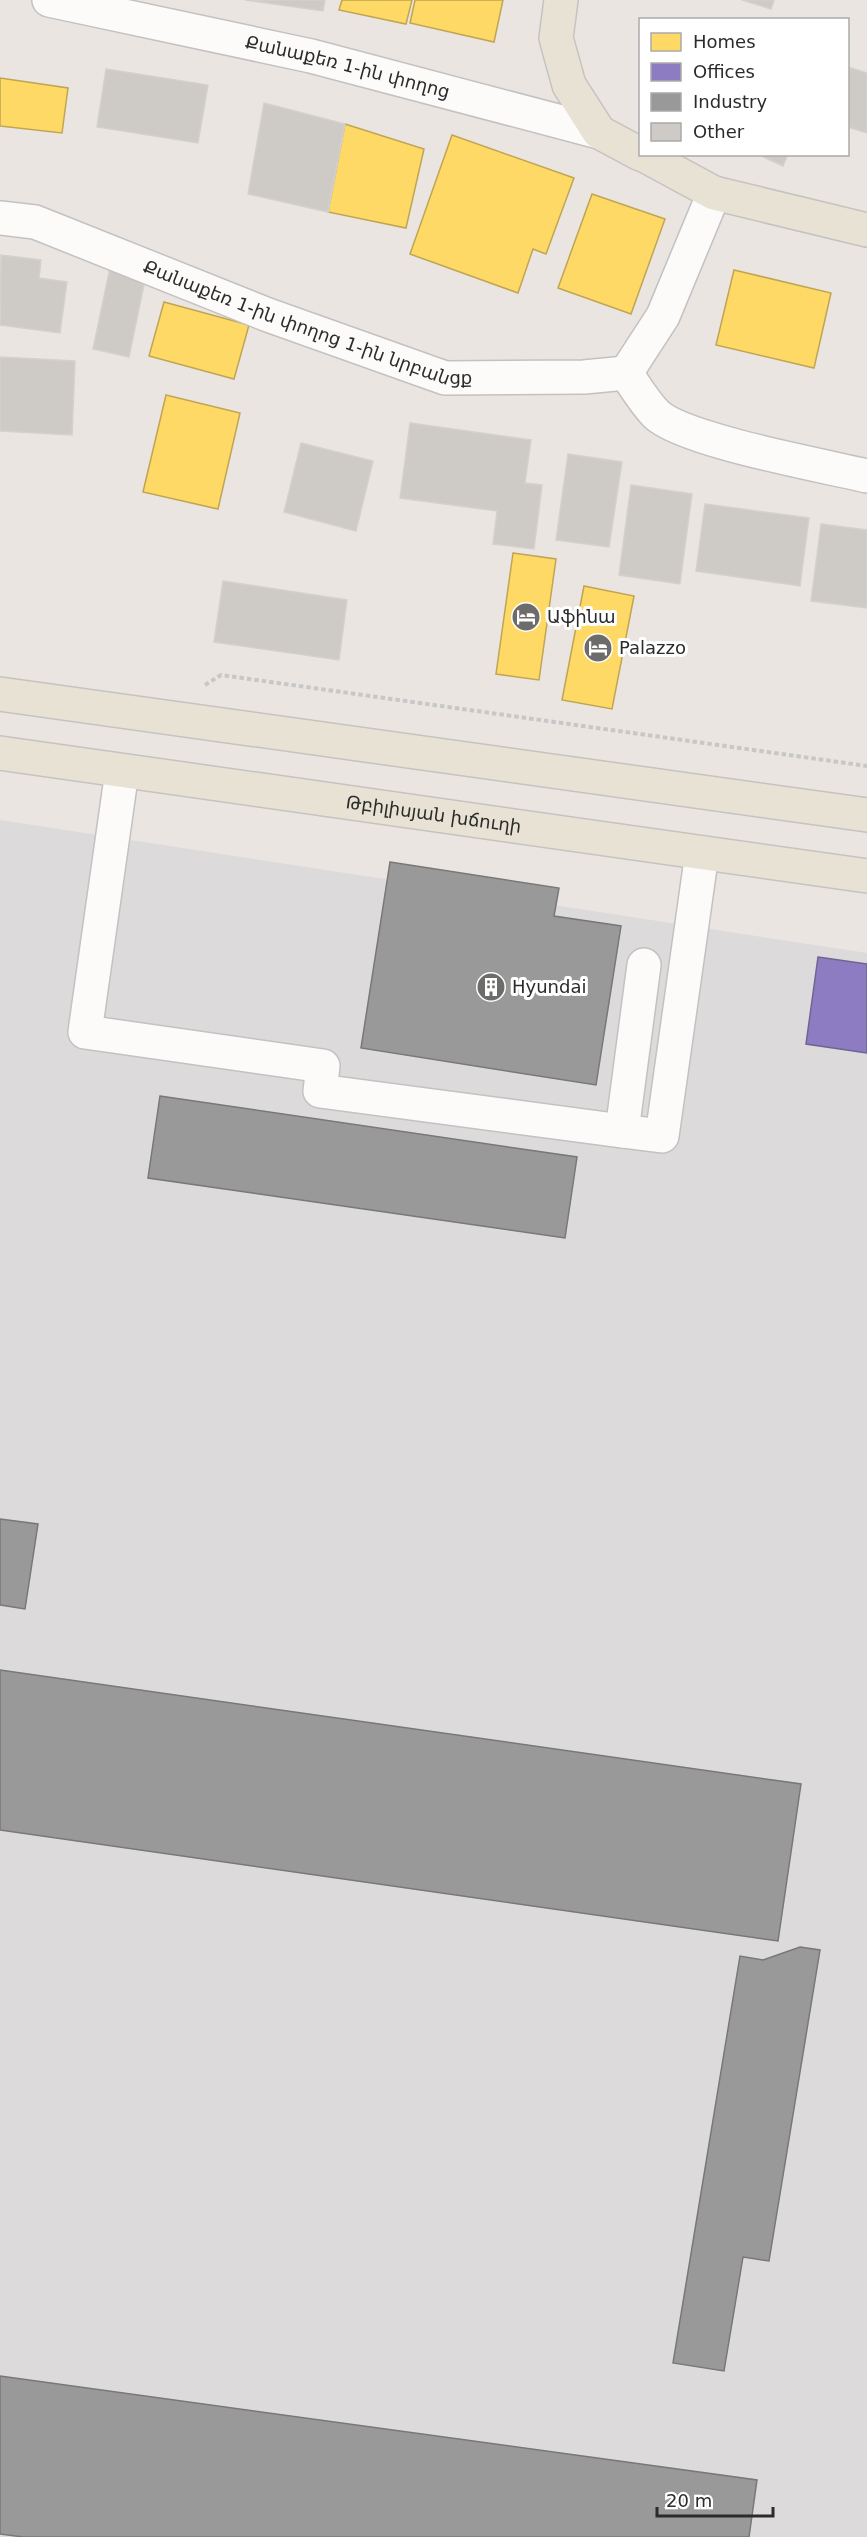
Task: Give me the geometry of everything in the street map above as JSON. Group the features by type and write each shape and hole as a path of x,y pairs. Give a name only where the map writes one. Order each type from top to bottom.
{"main road":[{"path":"561,0 556,38 569,85 599,132"},
{"name":"Քանաքեռ 1-ին փողոց","path":"599,132 639,153"},
{"name":"Քանաքեռ 1-ին փողոց","path":"645,156 714,193 867,230"},
{"path":"0,694 867,815"},
{"name":"Թբիլիսյան խճուղի","path":"0,753 867,876"}],"street":[{"name":"Քանաքեռ 1-ին փողոց","path":"49,0 311,56 599,132"},
{"path":"714,193 663,316 626,373 657,415 685,430 756,451 867,476"},
{"name":"Քանաքեռ 1-ին փողոց 1-ին նրբանցք","path":"0,218 35,222 268,315 445,378 584,377 626,373"},
{"path":"122,771 85,1032 323,1066 320,1090 662,1136 702,853"},
{"path":"622,1131 644,965"}],"path":[{"path":"203,686 221,675 867,765"}],"shaded area":[{"path":"0,820 867,953 867,2537 0,2537"}],"building: Homes":[{"path":"342,0 412,0 406,24 339,10"},
{"path":"415,0 503,0 494,42 410,23"},
{"path":"0,78 68,88 62,133 0,126"},
{"path":"345,124 424,149 406,228 328,212"},
{"path":"452,135 574,178 546,254 533,249 518,293 410,254"},
{"path":"592,194 665,219 631,314 558,288"},
{"path":"734,270 831,293 814,368 716,345"},
{"path":"164,302 249,325 234,379 149,356"},
{"path":"166,395 240,413 218,509 143,492"},
{"name":"Աֆինա","path":"513,553 556,559 539,680 496,674"},
{"name":"Palazzo","path":"584,586 634,596 612,709 562,700"}],"building: Offices":[{"path":"818,957 867,964 867,1053 806,1044"}],"building: Industry":[{"name":"Hyundai","path":"390,862 559,888 554,916 621,926 596,1085 361,1048"},
{"path":"160,1096 577,1157 565,1238 148,1178"},
{"path":"0,1519 38,1524 25,1609 0,1605"},
{"path":"0,1670 801,1784 778,1941 0,1830"},
{"path":"800,1947 820,1950 769,2261 743,2257 724,2371 673,2363 740,1956 763,1960"},
{"path":"0,2376 757,2480 749,2537 23,2537 0,2534"}],"building: Other":[{"path":"245,0 325,0 323,11"},
{"path":"742,0 774,0 771,9"},
{"path":"849,67 867,73 867,133 849,127"},
{"path":"106,69 208,85 198,143 97,127"},
{"path":"264,103 345,124 328,212 248,194"},
{"path":"761,156 787,156 783,166"},
{"path":"1,255 41,260 39,278 67,282 60,333 0,325"},
{"path":"110,268 146,275 129,357 93,349"},
{"path":"0,357 75,361 72,435 0,431"},
{"path":"410,423 531,440 525,483 542,485 534,549 493,544 497,511 400,498"},
{"path":"301,443 373,461 356,531 284,512"},
{"path":"568,454 622,462 609,547 556,540"},
{"path":"631,485 692,494 680,584 619,575"},
{"path":"705,504 809,518 800,586 696,571"},
{"path":"821,524 867,530 867,608 811,601"},
{"path":"223,581 347,600 339,660 214,642"}],"place":[{"name":"Աֆինա","path":"526,617"},
{"name":"Palazzo","path":"598,648"},
{"name":"Hyundai","path":"491,987"}]}
